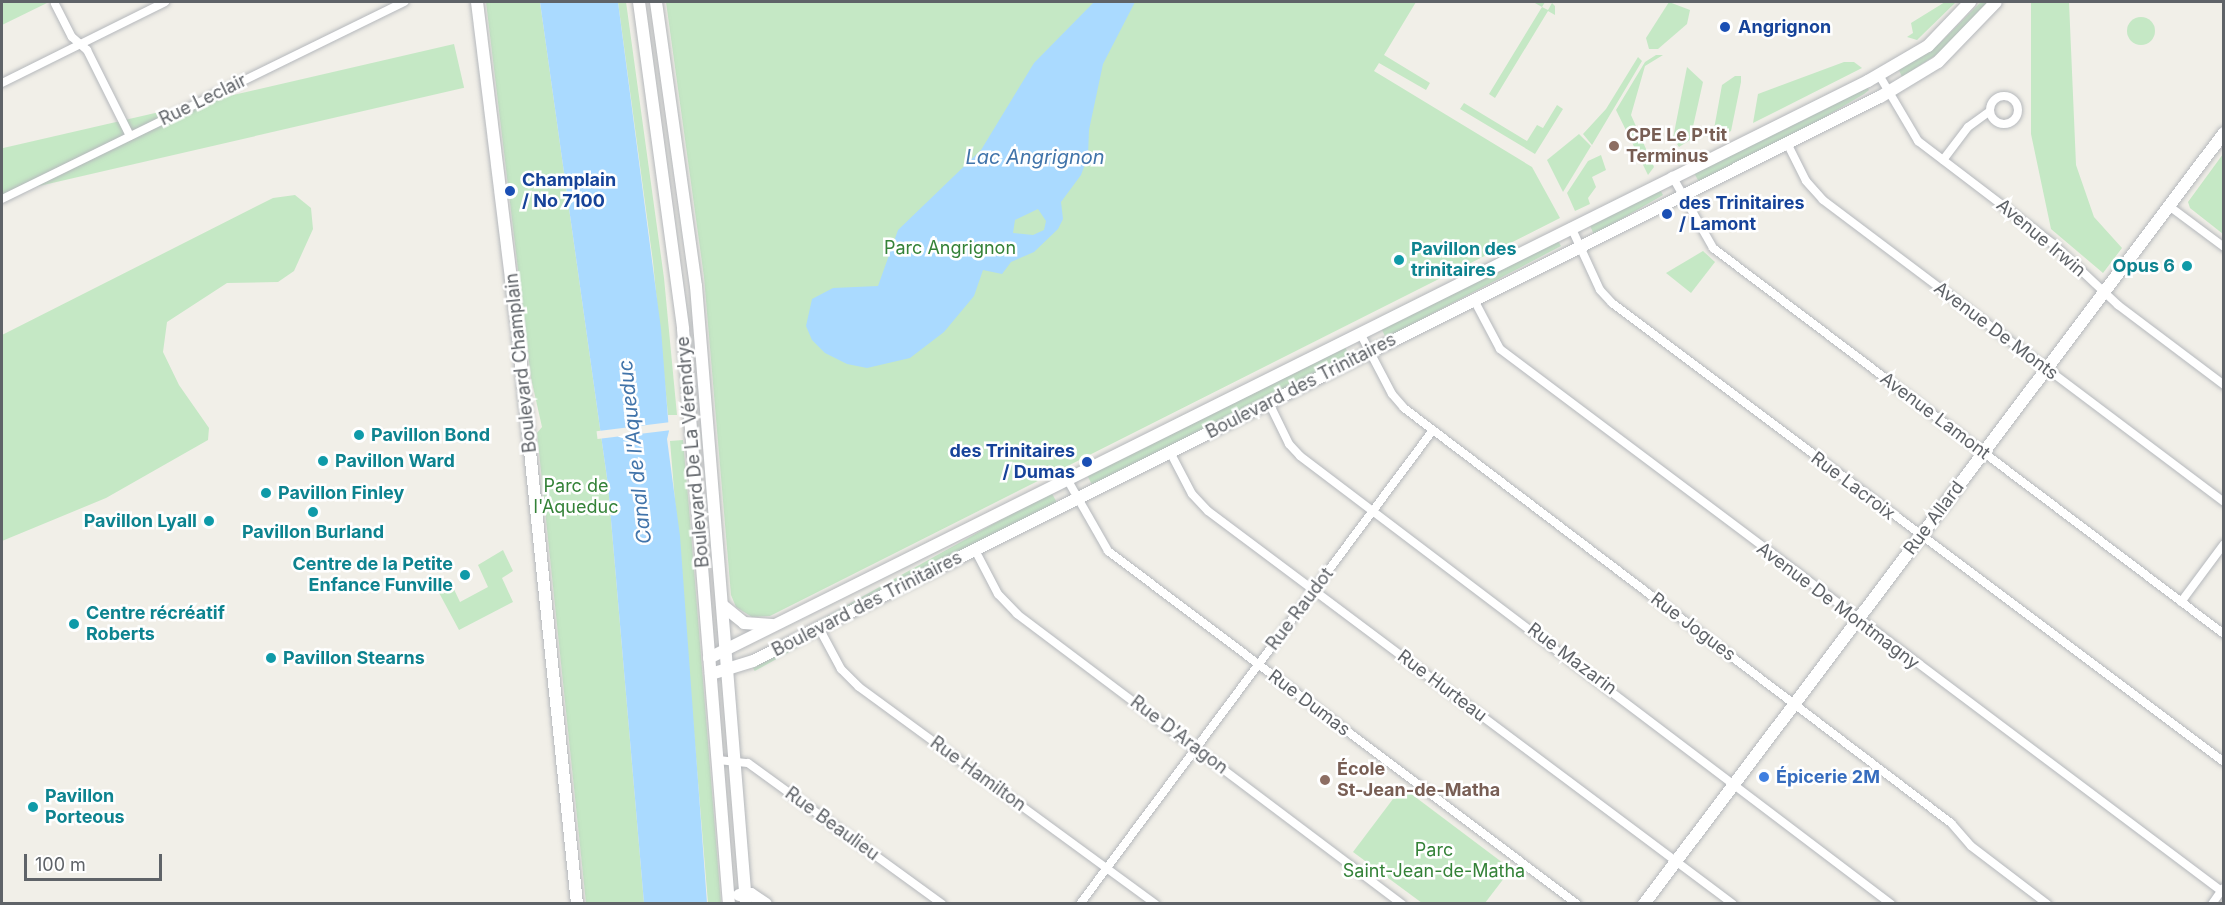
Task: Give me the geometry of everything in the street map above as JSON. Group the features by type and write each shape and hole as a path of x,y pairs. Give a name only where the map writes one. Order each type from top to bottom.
{"main road":[{"name":"Boulevard Champlain","path":"477,2 517,326 577,903"},
{"name":"Boulevard De La Vérendrye","path":"639,2 681,312 729,900"},
{"name":"Boulevard De La Vérendrye","path":"656,2 696,286 745,899"},
{"name":"Boulevard des Trinitaires","path":"709,658 1672,176 1879,75 1928,46 1970,2"},
{"name":"Boulevard des Trinitaires","path":"711,674 727,671 819,628 1890,92 1938,62 1996,2"},
{"name":"Rue Allard","path":"1644,903 2223,134"},
{"path":"722,605 744,623 776,625"},
{"path":"729,900 745,899 766,903"}],"street":[{"path":"2,83 165,2"},
{"name":"Rue Leclair","path":"2,199 404,2"},
{"path":"55,4 72,37 87,50 130,136"},
{"name":"Avenue Irwin","path":"1879,75 1913,136 2053,244 2104,292 2223,386"},
{"path":"1943,160 1968,127 1990,111"},
{"name":"Avenue De Monts","path":"1788,143 1806,181 1823,200 2223,502"},
{"name":"Avenue Lamont","path":"1672,176 1712,246 2223,634"},
{"path":"2169,206 2223,248"},
{"name":"Rue Lacroix","path":"1571,227 1600,290 1612,303 1920,537 2223,762"},
{"name":"Avenue De Montmagny","path":"1474,300 1500,349 1857,620 2223,890"},
{"name":"Rue Jogues","path":"1360,333 1394,398 1951,823 1971,846 2047,903"},
{"name":"Rue Mazarin","path":"1269,403 1294,451 1735,782 1891,903"},
{"name":"Rue Raudot","path":"1080,903 1433,430"},
{"name":"Rue Hurteau","path":"1170,452 1188,488 1202,506 1732,903"},
{"name":"Rue Dumas","path":"1067,479 1108,552 1577,903"},
{"path":"2181,602 2223,544"},
{"name":"Rue D'Aragon","path":"975,550 998,594 1009,607 1402,903"},
{"name":"Rue Hamilton","path":"819,628 836,661 852,682 1155,903"},
{"name":"Rue Beaulieu","path":"718,760 734,759 757,769 942,903"},
{"path":"2212,903 2223,890"}],"green space":[{"path":"2,2 49,2 2,25"},
{"name":"Parc de l'Aqueduc","path":"486,2 540,2 608,485 644,903 586,903 537,433 542,427 531,378"},
{"path":"618,2 626,2 664,278 677,415 668,415 653,262"},
{"name":"Parc Angrignon","path":"666,2 1416,2 1384,55 1430,83 1426,90 1379,63 1374,71 1532,167 1560,218 770,616 752,617 736,607 731,595 704,277"},
{"path":"1545,2 1542,7 1535,3"},
{"path":"1669,2 1690,10 1687,24 1658,49 1649,49 1646,38"},
{"path":"1945,2 1956,2 1917,40 1907,37 1913,33 1911,23"},
{"path":"1981,2 1988,2 1939,53 1902,77 1899,70 1940,43"},
{"path":"2031,2 2069,2 2076,165 2094,217 2122,248 2103,273 2051,229 2031,134"},
{"path":"1552,3 1555,6 1555,15 1548,11 1495,98 1489,94 1542,7 1548,10"},
{"path":"2141,17 2151,21 2155,31 2151,41 2141,45 2131,41 2127,31 2131,21"},
{"path":"454,44 464,88 2,195 2,148"},
{"path":"1656,55 1663,55 1645,66 1631,115 1654,167 1648,175 1616,110 1645,62"},
{"path":"1638,57 1642,61 1592,145 1583,134 1606,109"},
{"path":"1844,62 1854,62 1862,68 1753,123 1758,94"},
{"path":"1687,67 1703,82 1690,140 1679,147 1673,138"},
{"path":"1735,76 1741,76 1741,82 1731,131 1712,140 1722,85"},
{"path":"1867,86 1869,90 1864,94 1810,126 1699,182 1693,171"},
{"path":"1464,103 1527,141 1537,125 1543,128 1557,105 1563,109 1535,154 1460,109"},
{"path":"1579,134 1591,146 1563,192 1547,160"},
{"path":"2223,154 2223,234 2190,208 2188,202"},
{"path":"1601,155 1606,170 1592,177 1596,187 1588,198 1590,204 1575,211 1567,193 1588,161"},
{"path":"1659,188 1663,195 1594,235 1589,223"},
{"path":"295,195 311,208 313,229 294,271 278,282 227,283 167,322 163,352 179,385 209,428 208,440 106,498 2,541 2,335 273,198"},
{"path":"1557,239 1561,246 1386,338 1381,328"},
{"path":"1703,251 1715,262 1691,293 1666,273"},
{"path":"1344,345 1350,357 1093,487 1087,476"},
{"path":"683,440 721,903 708,903 670,441"},
{"path":"1051,492 1057,503 755,671 748,660"},
{"path":"503,550 513,571 502,578 513,602 459,630 437,589 450,581 460,602 488,587 478,565"},
{"name":"Parc Saint-Jean-de-Matha","path":"1402,787 1511,869 1485,903 1422,903 1353,852"}],"water":[{"name":"Canal de l'Aqueduc","path":"540,2 618,2 661,329 669,431 667,439 680,536 707,903 644,903 608,485"},
{"name":"Lac Angrignon","path":"1094,2 1135,2 1103,64 1089,130 1088,156 1081,175 1061,202 1063,219 1058,229 1034,252 1011,262 1002,274 983,270 974,296 944,332 910,358 867,368 847,364 825,353 812,340 806,326 812,299 833,288 878,286 898,230 981,150 1034,63","holes":["1038,209 1046,221 1044,230 1033,235 1013,233 1015,220"]}],"pier":[{"path":"671,422 672,430 598,439 597,431"}],"place":[{"name":"Angrignon","path":"1725,27"},
{"name":"CPE Le P'tit Terminus","path":"1614,146"},
{"name":"Champlain / No 7100","path":"510,191"},
{"name":"des Trinitaires / Lamont","path":"1667,214"},
{"name":"Pavillon des trinitaires","path":"1399,260"},
{"name":"Opus 6","path":"2187,266"},
{"name":"Pavillon Bond","path":"359,435"},
{"name":"Pavillon Ward","path":"323,461"},
{"name":"des Trinitaires / Dumas","path":"1087,462"},
{"name":"Pavillon Finley","path":"266,493"},
{"name":"Pavillon Burland","path":"313,512"},
{"name":"Pavillon Lyall","path":"209,521"},
{"name":"Centre de la Petite Enfance Funville","path":"465,575"},
{"name":"Centre récréatif Roberts","path":"74,624"},
{"name":"Pavillon Stearns","path":"271,658"},
{"name":"Épicerie 2M","path":"1764,777"},
{"name":"École St-Jean-de-Matha","path":"1325,780"},
{"name":"Pavillon Porteous","path":"33,807"}]}
